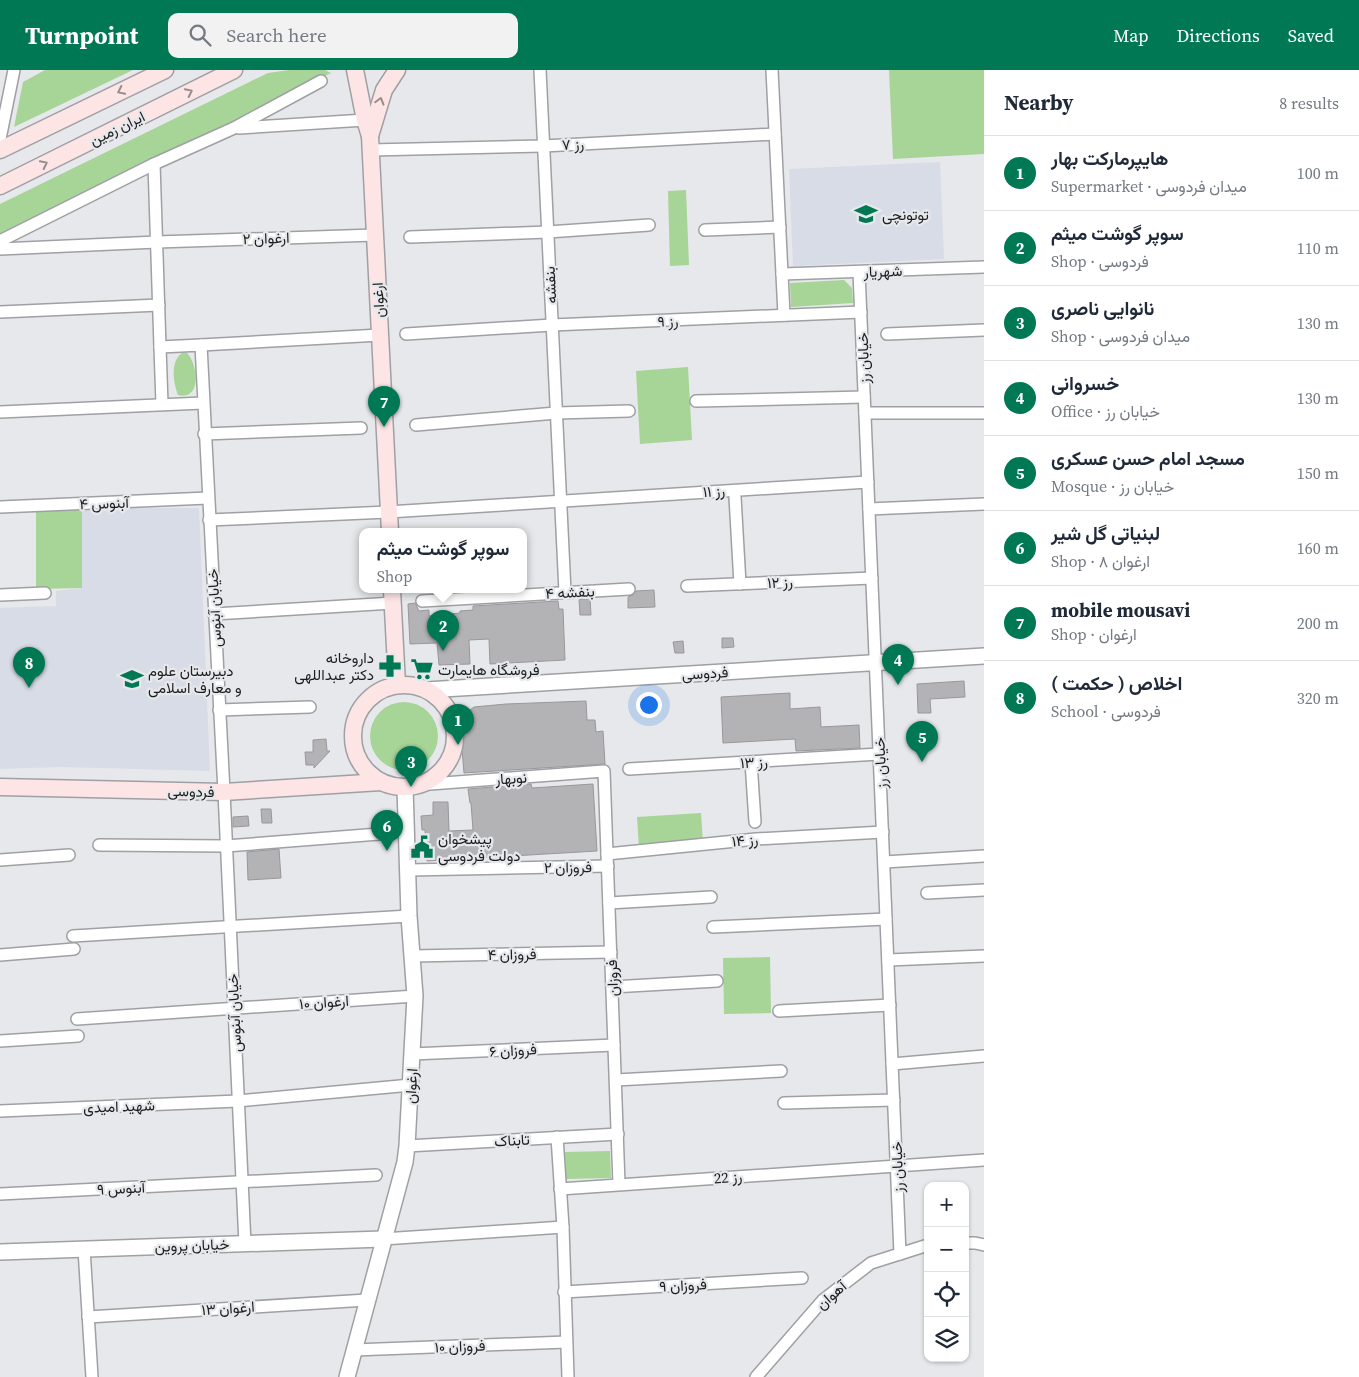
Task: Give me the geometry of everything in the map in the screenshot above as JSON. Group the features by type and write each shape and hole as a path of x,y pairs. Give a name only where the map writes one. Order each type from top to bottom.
{"main road":[{"name":"ایران زمین","path":"0,150 165,70"},
{"name":"ایران زمین","path":"0,186 234,70"},
{"name":"ارغوان","path":"356,70 371,143 390,528"},
{"path":"371,143 384,90 397,70"},
{"path":"393,596 397,685"},
{"path":"397,685 412,685 426,690 438,698 448,710 454,724 455,740 451,755 443,768 432,778 411,786 393,786 381,782 369,773 360,762 354,749 355,720 361,708 371,697 383,689 397,685"},
{"name":"فردوسی","path":"0,787 224,792 381,782"}],"street":[{"path":"0,139 14,70"},
{"name":"بنفشه","path":"540,70 565,592"},
{"path":"772,70 784,315"},
{"path":"0,241 154,164 234,128 321,81"},
{"path":"234,128 365,120"},
{"name":"رز ۷","path":"371,143 543,146 775,134"},
{"path":"154,164 162,404"},
{"path":"410,237 548,232 648,225"},
{"path":"705,230 780,227"},
{"name":"ارغوان ۲","path":"0,249 375,235"},
{"name":"شهریار","path":"782,274 984,267"},
{"name":"خیابان رز","path":"859,272 900,1254"},
{"path":"0,312 159,305"},
{"name":"رز ۹","path":"406,334 552,325 861,312"},
{"path":"887,334 984,330"},
{"path":"160,347 380,335"},
{"name":"خیابان آبنوس","path":"201,346 245,1244"},
{"path":"696,401 864,397"},
{"path":"0,412 203,403"},
{"path":"416,425 556,413 629,411"},
{"path":"865,413 984,413"},
{"path":"204,434 361,428"},
{"name":"رز ۱۱","path":"560,501 868,482"},
{"path":"735,497 740,584"},
{"name":"آبنوس ۴","path":"0,507 208,498"},
{"path":"209,520 388,512 560,501"},
{"path":"869,509 984,504"},
{"name":"رز ۱۲","path":"687,586 872,578"},
{"name":"بنفشه ۴","path":"422,601 629,589"},
{"path":"0,595 45,593"},
{"path":"214,614 393,596"},
{"name":"فردوسی","path":"426,690 984,656"},
{"path":"219,710 310,707"},
{"name":"رز ۱۳","path":"629,769 880,754"},
{"path":"751,762 756,822"},
{"name":"نوبهار","path":"411,786 604,771"},
{"name":"فروزان","path":"604,771 620,1184"},
{"name":"ارغوان","path":"347,1377 405,1162 407,1146 415,996 409,916 411,786"},
{"name":"رز ۱۴","path":"607,854 756,839 883,832"},
{"path":"99,845 226,846 379,834"},
{"path":"0,860 69,855"},
{"path":"884,862 984,856"},
{"name":"فروزان ۲","path":"409,870 608,866"},
{"path":"928,893 984,890"},
{"path":"609,903 712,897"},
{"path":"73,936 409,916"},
{"path":"713,927 886,919"},
{"path":"0,954 74,949"},
{"name":"فروزان ۴","path":"412,956 611,952"},
{"path":"888,960 984,956"},
{"path":"612,988 717,980"},
{"name":"ارغوان ۱۰","path":"77,1019 415,996"},
{"path":"779,1011 890,1005"},
{"path":"0,1041 78,1036"},
{"name":"فروزان ۶","path":"412,1054 614,1045"},
{"path":"892,1064 984,1056"},
{"path":"616,1080 781,1071"},
{"name":"شهید امیدی","path":"0,1111 238,1101 411,1085"},
{"path":"784,1103 894,1100"},
{"name":"تابناک","path":"407,1146 618,1134"},
{"path":"557,1137 563,1226 568,1377"},
{"name":"رز 22","path":"560,1189 984,1160"},
{"name":"آبنوس ۹","path":"0,1194 376,1175"},
{"path":"383,1239 563,1226"},
{"name":"خیابان پروین","path":"0,1252 383,1239"},
{"path":"969,1243 984,1245"},
{"name":"آهوان","path":"756,1377 822,1300 871,1264 924,1246"},
{"path":"84,1249 92,1377"},
{"name":"فروزان ۹","path":"564,1292 802,1278"},
{"name":"ارغوان ۱۳","path":"88,1317 367,1300"},
{"name":"فروزان ۱۰","path":"354,1350 566,1342"}],"shaded area":[{"name":"توتونچی","path":"940,162 944,259 793,266 789,169"},
{"name":"دبیرستان علوم و معارف اسلامی","path":"82,508 199,508 210,771 61,767 0,769 0,608 56,606 56,591 82,588"}],"green space":[{"path":"45,70 133,70 14,127 23,82"},
{"path":"289,70 325,70 331,73 0,237 0,204 268,73"},
{"path":"889,70 984,70 984,154 893,159"},
{"path":"686,190 689,265 670,266 668,191"},
{"path":"844,280 852,288 853,303 791,307 790,283"},
{"path":"182,353 187,353 191,358 196,380 191,393 178,395 174,378 174,367"},
{"path":"688,367 692,440 640,444 636,371"},
{"path":"36,508 82,508 82,588 36,589"},
{"path":"404,702 417,704 428,712 436,723 438,736 436,749 428,760 417,768 404,770 391,768 380,760 372,749 370,736 372,723 380,712 391,704"},
{"path":"701,813 703,843 639,848 637,817"},
{"path":"770,957 771,1013 724,1014 723,958"},
{"path":"610,1151 611,1178 566,1179 565,1152"}],"building":[{"path":"654,590 655,607 628,608 628,597 636,591"},
{"path":"579,599 590,599 591,615 580,615"},
{"path":"558,601 559,609 563,609 565,660 490,664 489,639 469,640 470,664 439,665 437,643 410,644 408,604 415,603 419,611 429,610 429,616 460,613 460,611 473,610 473,606"},
{"path":"722,638 733,638 734,647 722,648"},
{"path":"683,641 684,653 675,653 673,642"},
{"path":"964,681 965,697 930,699 931,713 918,713 917,684"},
{"path":"790,693 790,709 820,707 821,727 859,725 860,748 796,751 795,739 723,743 721,697"},
{"path":"586,701 587,720 595,720 596,732 603,731 605,764 464,773 460,726 469,711 474,707"},
{"path":"326,739 327,751 330,751 314,768 314,765 306,765 305,752 313,752 313,740"},
{"path":"531,784 532,788 593,784 597,851 427,861 425,830 422,830 421,816 433,815 433,802 448,802 449,831 473,830 468,789"},
{"path":"261,809 271,809 272,823 262,823"},
{"path":"248,816 249,826 233,827 233,817"},
{"path":"279,849 281,878 248,880 247,852"}],"place":[{"name":"توتونچی","path":"866,214"},
{"name":"mobile mousavi","path":"384,427"},
{"name":"سوپر گوشت میثم","path":"443,651"},
{"name":"داروخانه دکتر عبداللهی","path":"390,666"},
{"name":"فروشگاه هایمارت","path":"422,669"},
{"name":"دبیرستان علوم و معارف اسلامی","path":"132,679"},
{"name":"خسروانی","path":"898,685"},
{"name":"اخلاص ( حکمت )","path":"29,688"},
{"name":"هایپرمارکت بهار","path":"458,745"},
{"name":"مسجد امام حسن عسکری","path":"922,762"},
{"name":"نانوایی ناصری","path":"411,787"},
{"name":"پیشخوان دولت فردوسی","path":"422,847"},
{"name":"لبنیاتی گل شیر","path":"387,851"}]}
